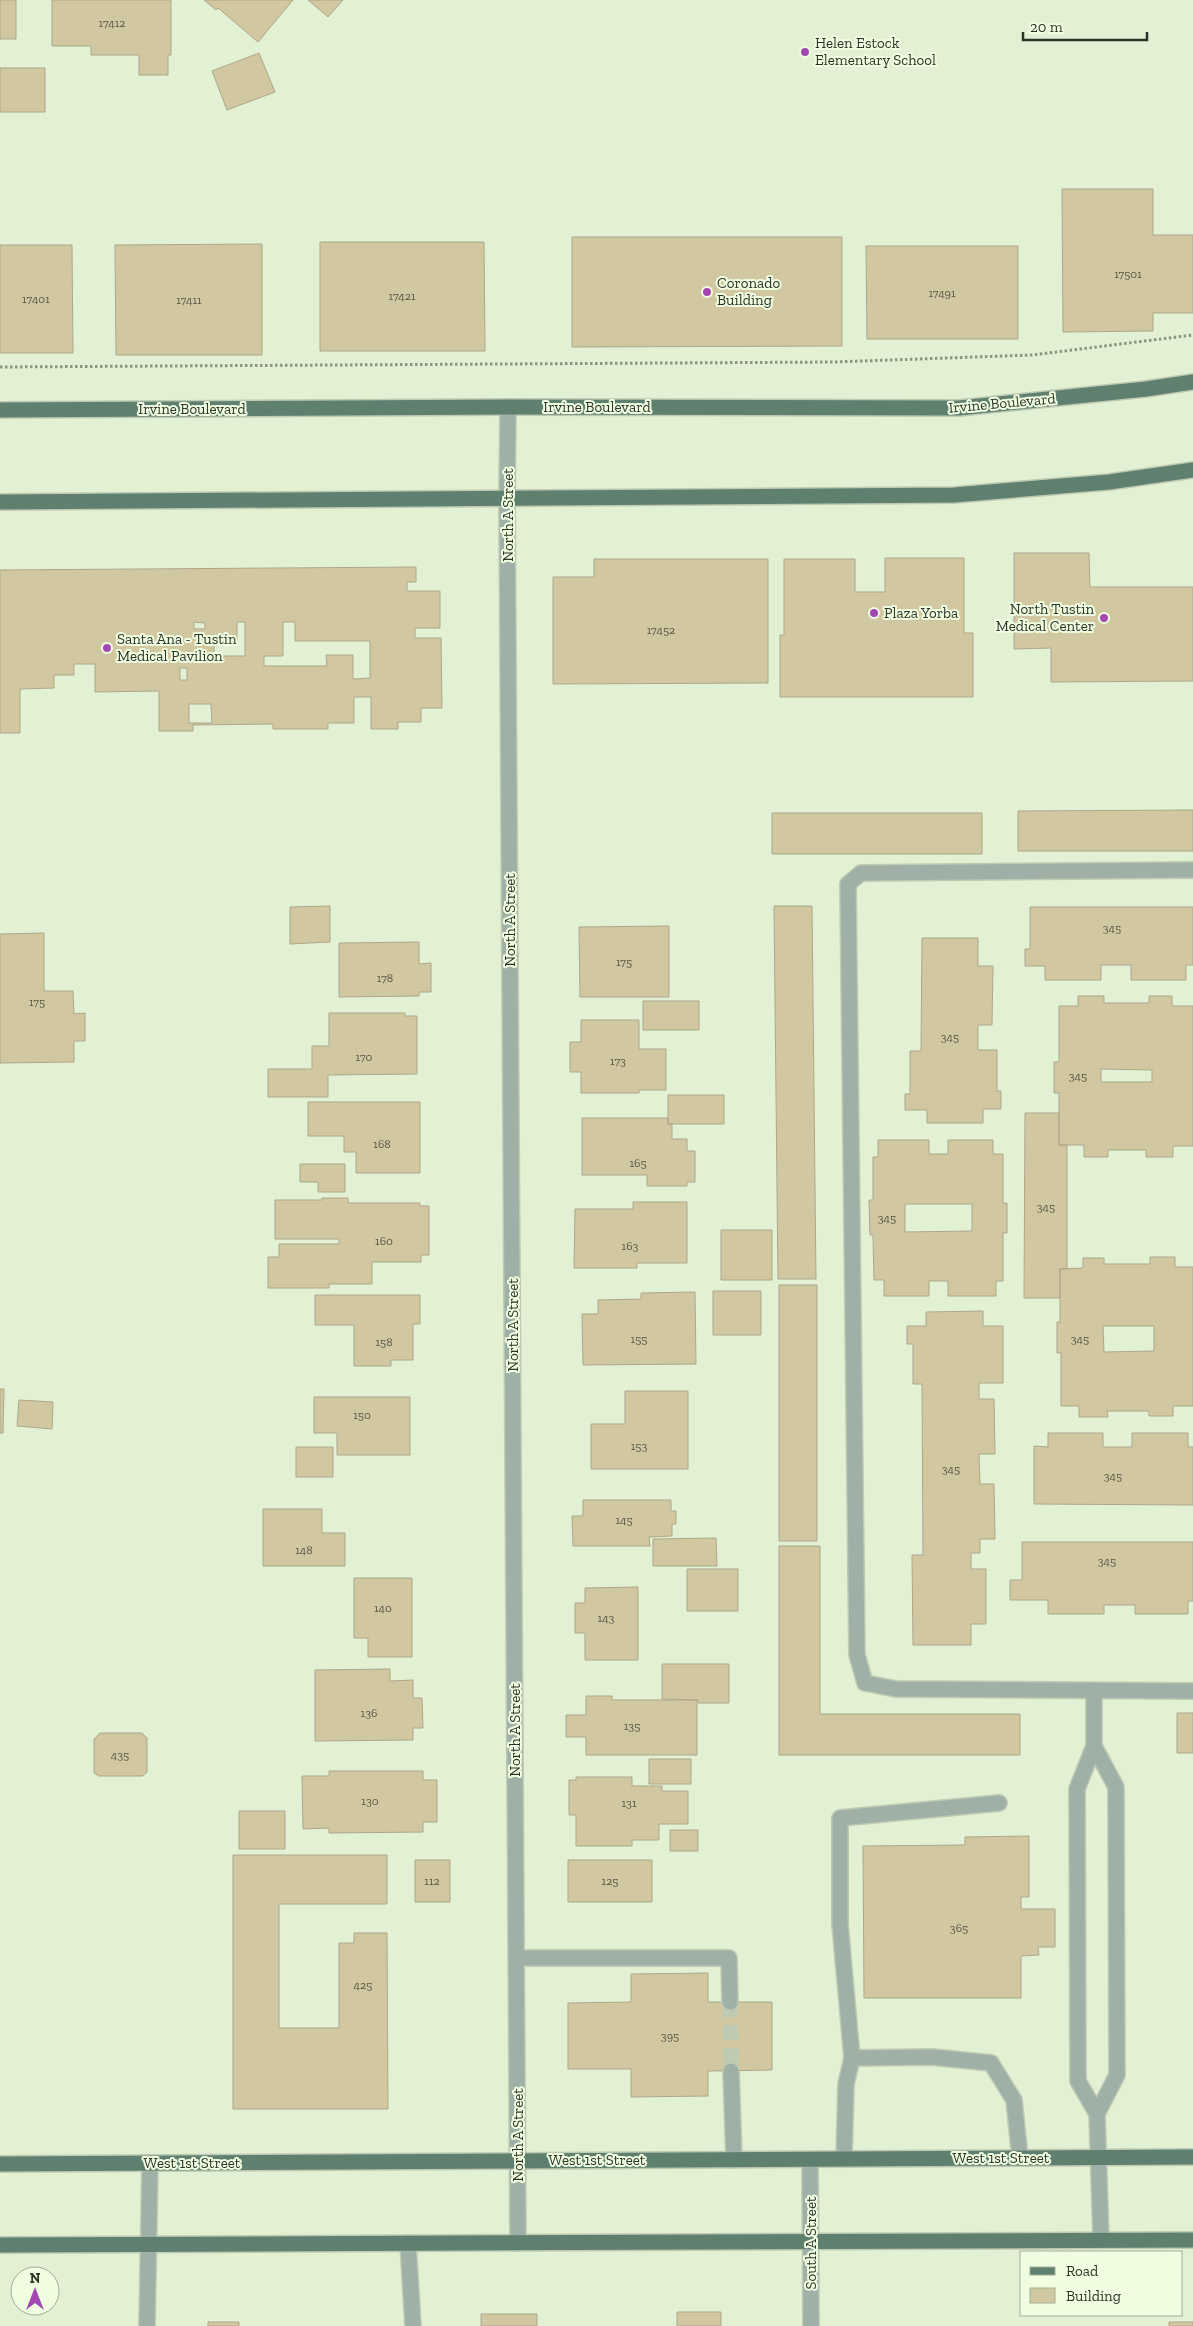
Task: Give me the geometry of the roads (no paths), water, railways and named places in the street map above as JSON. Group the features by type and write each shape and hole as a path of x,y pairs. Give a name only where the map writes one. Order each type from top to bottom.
{"main road":[{"name":"Irvine Boulevard","path":"0,410 508,407 959,408 1146,389 1193,382"},
{"path":"0,502 954,495 1109,482 1193,470"},
{"name":"West 1st Street","path":"0,2164 1193,2157"},
{"path":"0,2245 1193,2240"}],"street":[{"name":"North A Street","path":"508,407 507,499 518,2243"},
{"path":"1193,870 860,873 848,884 857,1656 865,1683 896,1688 1193,1691"},
{"path":"1094,1691 1094,1746 1077,1789 1078,2081 1097,2114"},
{"path":"1094,1746 1116,1787 1117,2076 1097,2114 1101,2240"},
{"path":"844,2159 846,2084 852,2058 840,1924 840,1818 999,1803"},
{"path":"516,1958 729,1958 730,2002"},
{"path":"852,2058 932,2057 991,2063 1014,2100 1020,2158"},
{"path":"732,2071 734,2160"},
{"name":"South A Street","path":"810,2160 811,2326"},
{"path":"147,2326 147,2244 150,2163"},
{"path":"408,2243 413,2326"}],"tunnel":[{"path":"730,2002 731,2071"}],"place":[{"name":"Helen Estock Elementary School","path":"805,52"},
{"name":"Coronado Building","path":"707,292"},
{"name":"Plaza Yorba","path":"874,613"},
{"name":"North Tustin Medical Center","path":"1104,618"},
{"name":"Santa Ana - Tustin Medical Pavilion","path":"107,648"}]}
